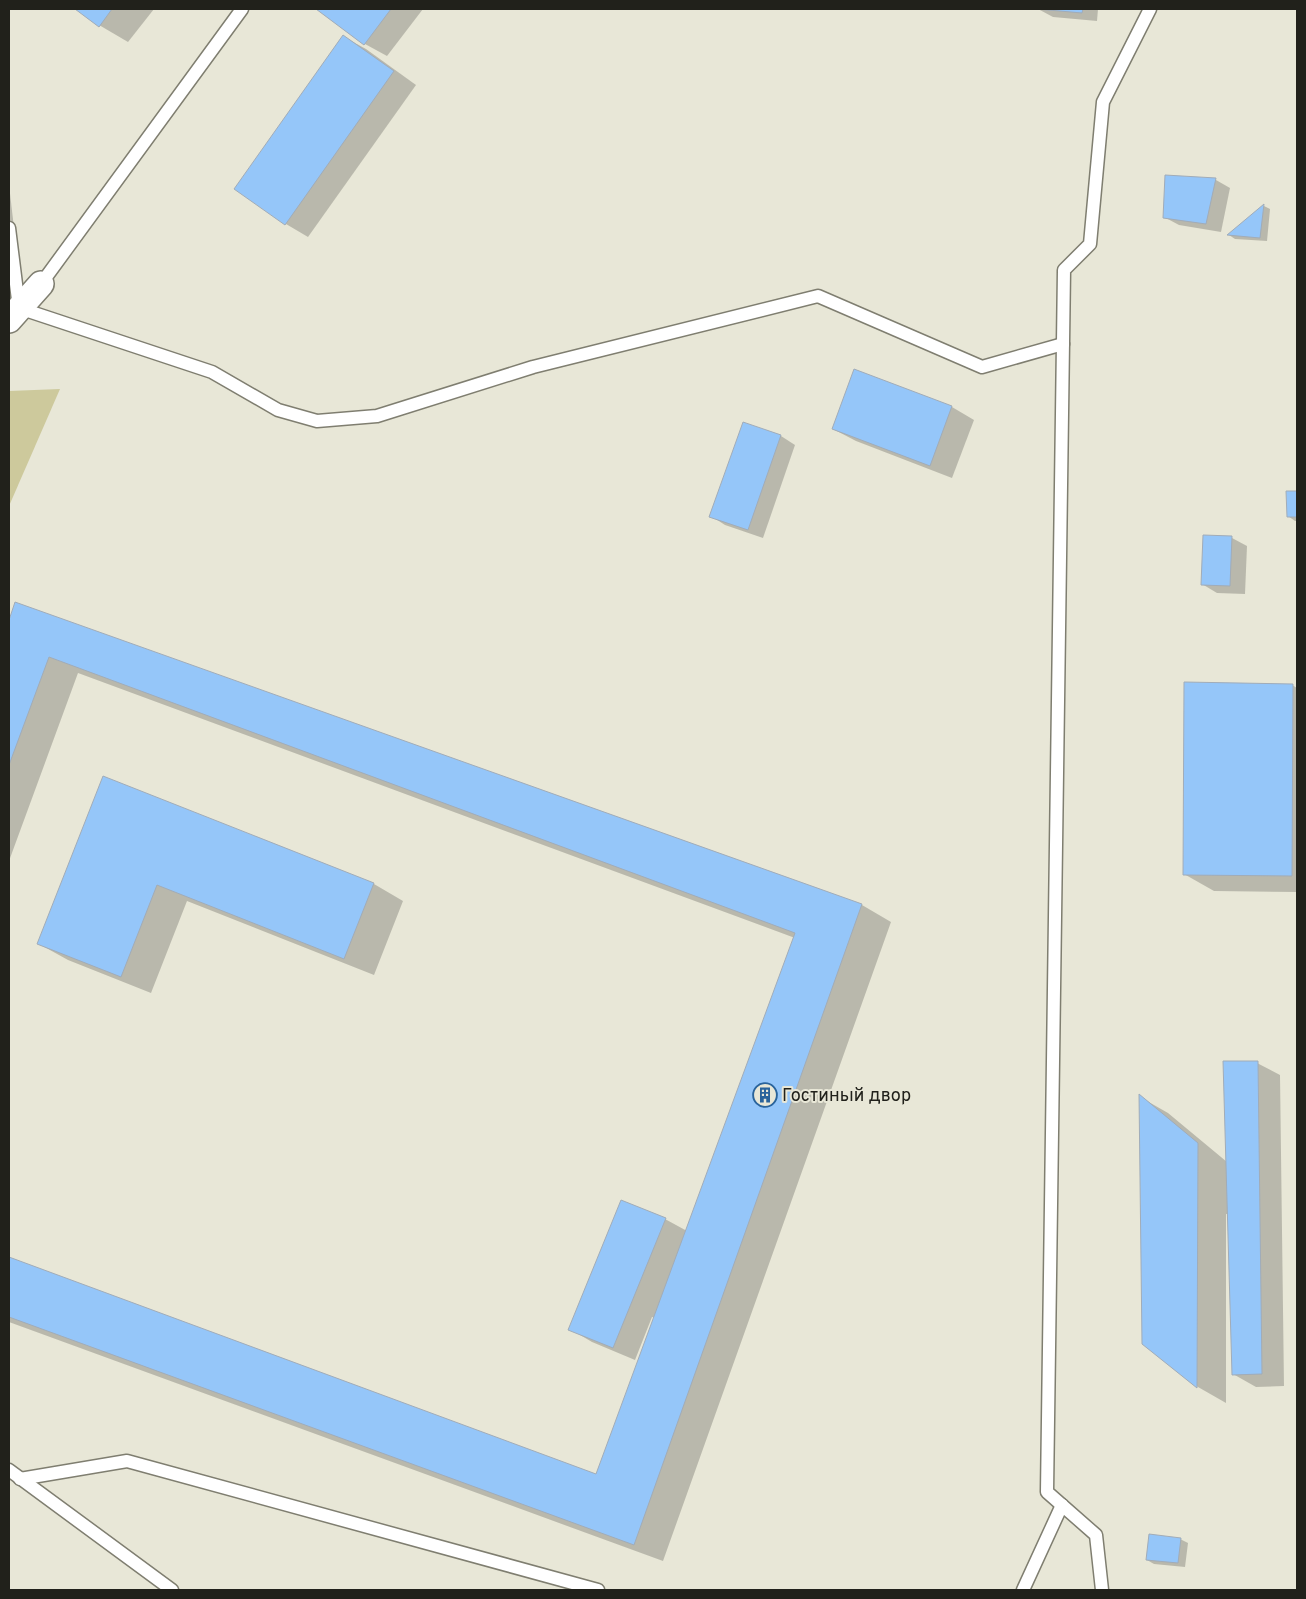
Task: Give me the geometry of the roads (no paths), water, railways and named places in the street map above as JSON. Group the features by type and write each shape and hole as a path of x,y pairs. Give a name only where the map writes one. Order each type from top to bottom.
{"street":[{"path":"14,314 41,284"}],"lane":[{"path":"41,284 242,9"},
{"path":"1102,1590 1096,1535 1047,1492 1064,270 1090,244 1103,102 1150,9"},
{"path":"9,228 14,314 212,372 278,410 317,421 377,416 533,367 818,296 982,367 1063,344"},
{"path":"20,1479 127,1461 598,1590"},
{"path":"9,1470 172,1590"},
{"path":"1023,1590 1062,1505"}],"place":[{"name":"Гостиный двор","path":"765,1095"}]}
